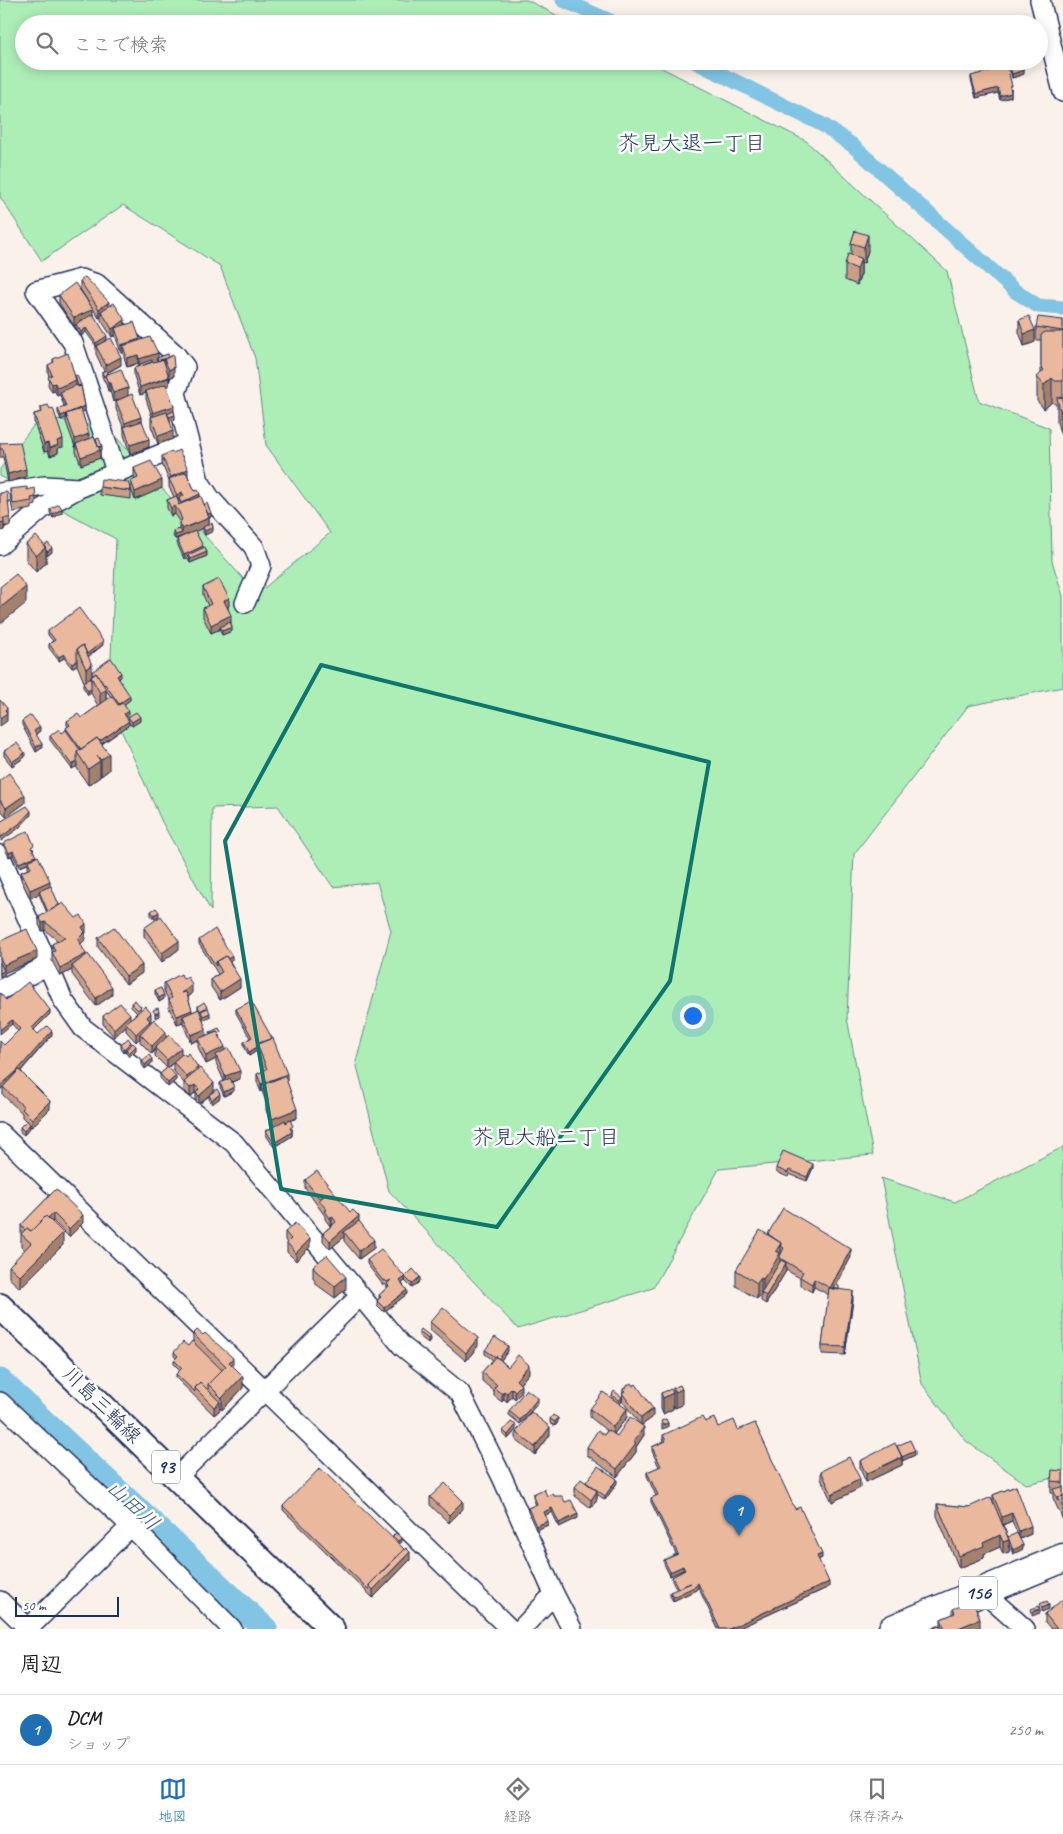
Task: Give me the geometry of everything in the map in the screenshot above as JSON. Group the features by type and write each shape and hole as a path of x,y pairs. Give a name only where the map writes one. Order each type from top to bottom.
{"highway":[{"name":"156","path":"893,1629 1063,1558"}],"main road":[{"name":"川島三輪線","path":"0,1306 332,1629"}],"street":[{"path":"1040,0 1044,15"},
{"path":"1048,32 1063,92"},
{"path":"117,474 72,344 36,291 81,279 96,284 175,354 185,368 176,394 199,481 210,498 254,547 261,566 245,603"},
{"path":"0,545 43,508 78,488 117,474 188,443"},
{"path":"0,494 44,486 78,488"},
{"path":"0,855 62,1000 83,1028 234,1143 402,1346 460,1393 502,1477 554,1594 572,1629"},
{"path":"0,990 48,966"},
{"path":"0,1133 510,1629"},
{"path":"177,1477 360,1296"},
{"path":"0,1402 131,1526 232,1629"},
{"path":"0,1601 28,1629 131,1526"},
{"path":"982,1591 1025,1629"},
{"path":"521,1629 554,1594"}],"highlighted area":[{"path":"321,665 709,762 670,981 497,1227 281,1189 225,841"}],"green space":[{"path":"0,0 527,0 556,15 15,15 15,70 666,70 806,141 947,271 979,401 1049,428 1052,561 1063,596 1063,687 968,706 854,854 847,1018 873,1155 719,1169 653,1288 518,1329 389,1191 356,1062 391,931 377,882 333,887 278,806 212,808 211,911 162,822 109,703 116,539 0,476 0,469 41,416 109,429 257,594 330,533 266,445 255,358 220,266 123,205 42,261 0,197"},
{"path":"1063,1147 1063,1476 1026,1484 966,1441 922,1384 881,1178 955,1202"}],"building":[{"path":"993,70 1008,70 1012,86 1010,87 1011,93 1000,96 998,88 976,94 971,76"},
{"path":"1011,70 1024,70 1012,74"},
{"path":"855,231 868,235 864,247 851,243"},
{"path":"848,254 861,258 857,269 845,264"},
{"path":"85,277 109,302 99,309 80,281"},
{"path":"75,283 93,309 74,318 59,295"},
{"path":"114,303 125,320 112,329 101,311"},
{"path":"93,314 107,336 96,343 86,328 81,332 76,324"},
{"path":"1029,316 1035,330 1024,334 1019,320"},
{"path":"1038,317 1063,320 1063,331 1036,327"},
{"path":"134,322 140,339 121,345 115,328"},
{"path":"1063,331 1063,381 1055,381 1052,378 1044,385 1037,377 1044,370 1041,367 1041,335 1045,332"},
{"path":"150,337 158,353 139,359 138,355 127,358 123,346"},
{"path":"111,338 121,357 106,365 96,346"},
{"path":"68,353 76,380 57,388 55,383 52,384 48,377 52,375 48,365 54,362 53,359"},
{"path":"168,354 169,357 158,361 157,358"},
{"path":"173,355 174,367 169,370 164,359"},
{"path":"163,359 169,377 140,387 134,368"},
{"path":"152,360 152,362 141,366 140,364"},
{"path":"121,369 128,388 113,393 105,375"},
{"path":"106,370 108,374 104,377 102,372"},
{"path":"77,375 81,385 78,386 75,376"},
{"path":"166,384 174,406 153,413 146,391"},
{"path":"77,385 78,387 81,386 85,406 61,416 58,409 66,406 60,392"},
{"path":"132,394 141,417 125,423 116,401"},
{"path":"1063,397 1063,409 1060,410 1057,398"},
{"path":"48,405 50,409 53,408 63,439 57,441 58,445 50,448 48,443 44,444 34,414 42,412 41,407"},
{"path":"81,409 89,434 75,439 66,414"},
{"path":"174,411 175,415 169,417 167,414"},
{"path":"167,412 173,431 158,436 151,417"},
{"path":"142,421 149,439 130,445 124,427"},
{"path":"94,437 100,450 81,457 76,444"},
{"path":"99,438 102,446 98,447 96,439"},
{"path":"20,442 26,469 8,474 0,443"},
{"path":"179,450 188,469 171,477 162,456"},
{"path":"151,461 162,480 135,492 131,481 138,478 134,468"},
{"path":"186,472 195,491 198,490 200,494 181,503 179,498 184,496 182,492 177,495 169,479"},
{"path":"101,479 128,482 131,491 100,487"},
{"path":"27,487 27,490 35,488 36,497 31,498 32,501 13,504 10,489"},
{"path":"7,492 10,518 3,518 4,522 0,523 0,493"},
{"path":"176,496 178,505 201,496 209,518 182,529 179,522 182,520 179,512 175,506 171,508 167,500"},
{"path":"207,503 211,513 208,514 204,505"},
{"path":"59,504 62,509 53,514 50,509"},
{"path":"212,523 213,527 205,531 203,527"},
{"path":"180,529 182,533 175,535 173,531"},
{"path":"195,531 203,546 184,555 177,539"},
{"path":"36,536 46,547 36,556 26,544"},
{"path":"48,543 52,548 47,552 44,546"},
{"path":"205,547 207,552 190,559 188,555"},
{"path":"16,574 26,587 0,608 0,587"},
{"path":"219,579 229,598 224,601 231,615 211,625 203,608 211,604 203,587"},
{"path":"79,608 103,641 87,654 83,645 77,649 77,661 72,664 64,654 59,657 49,644 55,640 48,631"},
{"path":"230,622 232,627 222,631 220,627"},
{"path":"83,645 92,665 86,669 77,649"},
{"path":"111,658 121,673 117,676 130,696 119,704 96,673 93,675 92,673"},
{"path":"96,673 106,689 100,693 91,677"},
{"path":"91,678 91,689 88,691 83,683"},
{"path":"112,696 118,705 123,703 128,711 124,714 129,721 100,741 97,738 81,749 66,728 70,725 67,721 78,714 81,718"},
{"path":"0,700 7,708 5,710 7,713 0,718"},
{"path":"136,712 140,717 132,722 128,717"},
{"path":"31,715 40,727 34,731 42,744 36,747 22,721"},
{"path":"59,729 62,733 66,730 80,750 77,752 77,762 72,765 50,736"},
{"path":"97,738 109,754 101,760 97,756 100,761 88,769 77,752"},
{"path":"17,743 25,753 12,762 4,751"},
{"path":"9,773 25,795 6,808 0,800 0,780"},
{"path":"27,806 31,811 19,824 1,837 0,822"},
{"path":"28,831 34,845 31,847 36,856 19,863 13,851 9,853 4,843"},
{"path":"38,856 50,881 30,890 21,872 31,868 28,861"},
{"path":"51,886 59,905 48,912 39,891"},
{"path":"63,903 76,918 81,915 86,924 82,927 85,932 78,939 86,954 60,968 52,952 55,951 52,944 65,937 45,922 42,923 39,917"},
{"path":"156,908 159,912 154,915 151,911"},
{"path":"161,916 179,941 162,953 144,928"},
{"path":"114,927 142,965 126,976 98,938"},
{"path":"27,929 37,951 4,965 0,958 0,941"},
{"path":"215,929 232,956 228,959 226,956 216,962 216,966 199,940"},
{"path":"88,954 112,987 96,998 72,966"},
{"path":"226,956 240,979 220,992 211,979 222,972 216,962"},
{"path":"0,962 4,971 0,973"},
{"path":"181,974 183,979 188,977 192,985 182,993 186,992 192,1010 177,1016 169,1000 172,998 164,983"},
{"path":"28,982 50,1010 32,1028 38,1034 47,1026 52,1031 17,1071 0,1086 0,1041 4,1045 20,1029 12,1020 0,1030 0,993 6,1000"},
{"path":"161,988 164,995 159,998 155,990"},
{"path":"135,1000 141,1007 138,1010 131,1003"},
{"path":"251,1001 272,1038 257,1044 257,1047 249,1052 244,1042 252,1037 236,1009"},
{"path":"204,1002 207,1007 200,1011 198,1006"},
{"path":"120,1003 130,1014 114,1029 103,1016"},
{"path":"145,1006 151,1013 147,1017 150,1021 136,1034 126,1023"},
{"path":"158,1008 159,1012 155,1014 153,1010"},
{"path":"208,1008 210,1013 203,1016 201,1011"},
{"path":"199,1009 206,1029 191,1035 183,1016"},
{"path":"154,1019 166,1032 152,1046 140,1034"},
{"path":"219,1028 221,1032 210,1032"},
{"path":"217,1031 225,1047 206,1056 198,1039"},
{"path":"169,1035 181,1048 167,1060 155,1048"},
{"path":"128,1038 131,1042 124,1049 121,1045"},
{"path":"273,1038 287,1074 261,1084 257,1074 267,1069 257,1044"},
{"path":"133,1043 136,1046 129,1053 126,1049"},
{"path":"229,1048 240,1071 225,1076 216,1055"},
{"path":"183,1053 186,1056 188,1053 198,1067 187,1077 173,1062"},
{"path":"149,1055 152,1059 145,1065 142,1061"},
{"path":"168,1067 176,1076 168,1083 160,1074"},
{"path":"200,1068 214,1083 199,1096 196,1093 199,1089 195,1085 190,1088 184,1082"},
{"path":"19,1070 50,1101 32,1119 22,1109 24,1107 3,1087"},
{"path":"285,1076 297,1109 272,1119 262,1085"},
{"path":"230,1078 234,1087 224,1092 220,1083"},
{"path":"217,1089 220,1094 212,1100 209,1095"},
{"path":"27,1120 30,1124 24,1131 20,1127"},
{"path":"285,1120 286,1123 290,1120 293,1126 290,1128 292,1132 274,1143 266,1131"},
{"path":"783,1151 813,1164 807,1177 789,1170 788,1173 776,1168"},
{"path":"317,1171 350,1212 353,1210 359,1216 330,1241 323,1233 336,1222 332,1216 330,1218 325,1211 327,1210 319,1200 324,1196 319,1198 305,1180"},
{"path":"56,1189 83,1215 69,1229 53,1213 48,1218 46,1216 31,1231 27,1228 25,1230 21,1225"},
{"path":"783,1208 851,1249 830,1288 814,1279 812,1284 800,1277 803,1272 780,1258 784,1248 781,1246 781,1243 768,1234"},
{"path":"46,1216 63,1233 20,1276 9,1266 31,1243 21,1234 27,1228 31,1231"},
{"path":"359,1221 374,1240 359,1251 344,1232"},
{"path":"295,1223 310,1239 296,1253 287,1243 291,1239 285,1232"},
{"path":"760,1230 781,1243 776,1251 780,1253 775,1262 763,1279 761,1278 757,1283 736,1270"},
{"path":"381,1249 405,1277 400,1281 407,1290 384,1308 377,1301 381,1297 379,1295 389,1286 387,1284 391,1280 383,1281 367,1260"},
{"path":"327,1255 346,1277 335,1286 317,1272 313,1266"},
{"path":"781,1260 786,1263 766,1296 761,1293"},
{"path":"413,1269 420,1277 412,1284 405,1277"},
{"path":"835,1284 839,1286 839,1290 832,1289"},
{"path":"829,1288 853,1291 845,1347 822,1346"},
{"path":"443,1307 478,1338 466,1353 430,1322"},
{"path":"421,1329 430,1336 428,1339 419,1332"},
{"path":"197,1330 203,1335 205,1333 233,1358 229,1362 243,1376 222,1398 208,1384 226,1366 193,1334"},
{"path":"495,1337 508,1346 499,1359 485,1350"},
{"path":"192,1341 222,1370 208,1384 208,1390 200,1382 195,1388 195,1392 176,1374 182,1368 174,1360 178,1356 174,1352 183,1342 188,1346"},
{"path":"518,1355 529,1365 516,1380 521,1385 515,1391 512,1388 507,1393 504,1391 502,1394 494,1388 497,1385 482,1372 496,1356 508,1367"},
{"path":"200,1382 220,1402 214,1407 195,1388"},
{"path":"631,1383 633,1386 636,1384 653,1409 641,1418 622,1393 625,1391 623,1389"},
{"path":"680,1385 682,1389 675,1392 673,1388"},
{"path":"526,1389 538,1398 520,1420 509,1411"},
{"path":"671,1389 673,1393 663,1398 661,1393"},
{"path":"614,1391 622,1397 619,1401 612,1395"},
{"path":"603,1392 627,1409 613,1427 590,1409"},
{"path":"531,1412 550,1427 535,1447 516,1432"},
{"path":"553,1415 558,1418 555,1422 550,1419"},
{"path":"630,1417 644,1427 633,1442 636,1444 617,1469 587,1447 598,1430 604,1435 608,1430 617,1436"},
{"path":"702,1417 705,1422 714,1418 718,1427 734,1420 738,1430 755,1423 795,1509 800,1507 822,1554 817,1556 829,1582 729,1629 720,1629 698,1583 696,1586 673,1597 670,1592 691,1583 678,1588 672,1577 685,1570 683,1566 670,1572 664,1560 678,1554 651,1498 658,1495 647,1472 661,1466 652,1447 666,1441 663,1435"},
{"path":"666,1419 668,1423 662,1425 661,1421"},
{"path":"511,1422 516,1425 508,1435 503,1431"},
{"path":"910,1440 915,1451 902,1457 897,1446"},
{"path":"895,1443 902,1457 866,1474 860,1461"},
{"path":"849,1457 860,1479 832,1494 821,1471"},
{"path":"598,1466 617,1479 605,1496 586,1482"},
{"path":"320,1468 404,1549 369,1585 369,1590 283,1506"},
{"path":"1052,1470 1063,1471 1063,1484 1051,1481"},
{"path":"581,1479 597,1491 591,1500 575,1487"},
{"path":"445,1483 463,1501 449,1515 430,1497"},
{"path":"1016,1486 1031,1526 1019,1531 1012,1513 1002,1517 993,1495"},
{"path":"1063,1487 1063,1496 1058,1497 1058,1501 1053,1489"},
{"path":"544,1489 547,1496 553,1493 554,1496 562,1496 565,1502 571,1500 578,1514 559,1523 552,1508 544,1512 548,1521 536,1526 528,1508 537,1504 533,1494"},
{"path":"1063,1496 1063,1508 1058,1497"},
{"path":"991,1497 1009,1540 1003,1542 1000,1535 983,1543 984,1546 959,1556 937,1504 969,1507"},
{"path":"396,1533 402,1538 398,1541 393,1536"},
{"path":"1017,1533 1023,1545 1013,1550 1008,1537"},
{"path":"406,1548 410,1552 373,1590 369,1585"},
{"path":"1063,1599 1063,1629 1057,1629 1045,1614"},
{"path":"973,1601 980,1619 956,1629 945,1629 941,1619 955,1613 953,1609"},
{"path":"1047,1601 1049,1605 1042,1608 1040,1604"},
{"path":"1039,1606 1040,1609 1032,1612 1031,1609"}],"waterway":[{"path":"563,0 597,15"},
{"path":"712,70 823,125 852,145 1015,291 1038,306 1063,308"},
{"name":"山田川","path":"0,1381 265,1629"}],"place":[{"name":"DCM","path":"739,1536"}],"district":[{"name":"芥見大退一丁目","path":"692,143"},
{"name":"芥見大船二丁目","path":"546,1137"}]}
